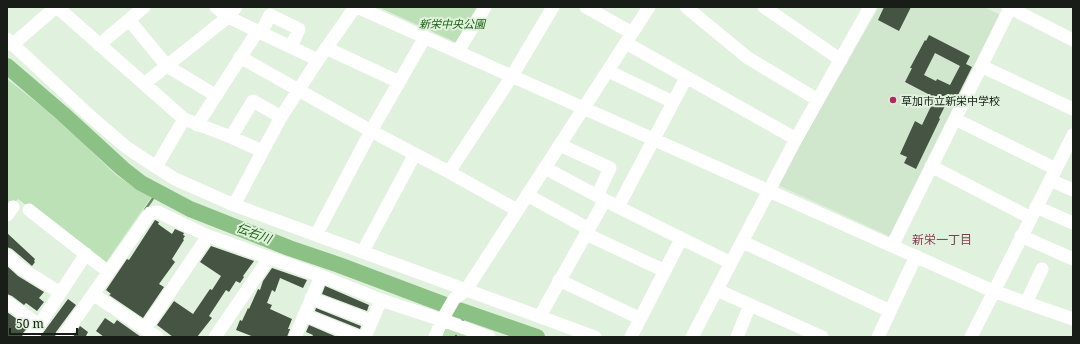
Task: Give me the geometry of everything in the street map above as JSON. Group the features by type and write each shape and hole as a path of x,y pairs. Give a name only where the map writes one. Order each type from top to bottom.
{"street":[{"path":"262,151 184,119 56,7 9,42 90,117 126,147 175,179 234,205 595,337"},
{"path":"99,45 144,7"},
{"path":"216,7 228,17 318,60"},
{"path":"144,84 228,17 236,7"},
{"path":"234,205 262,151 282,117 326,48 356,7 584,107 993,291 1072,316"},
{"path":"458,51 485,7"},
{"path":"449,172 512,76 553,7"},
{"path":"586,7 686,78 796,139"},
{"path":"435,337 442,320 454,299 466,290 649,7"},
{"path":"686,7 748,58 818,100"},
{"path":"764,7 841,60"},
{"path":"692,337 796,139 841,60 868,8"},
{"path":"892,246 1009,8 1073,40"},
{"path":"197,125 240,57 270,15 299,29 291,47"},
{"path":"129,20 167,66 215,95"},
{"path":"316,235 371,131 425,37"},
{"path":"326,48 399,82"},
{"path":"240,57 371,131 517,210"},
{"path":"981,66 1073,109"},
{"path":"608,71 673,102"},
{"path":"618,207 686,78"},
{"path":"231,137 253,101 282,117"},
{"path":"156,167 184,119"},
{"path":"955,119 1053,174 1073,190"},
{"path":"971,337 1053,174 1069,153 1073,135"},
{"path":"540,316 587,231 601,198 610,168 560,145"},
{"path":"363,251 415,154"},
{"path":"931,166 1034,212 1073,224"},
{"path":"545,168 618,207 731,263"},
{"path":"527,195 587,231 665,272"},
{"path":"29,210 102,267"},
{"path":"63,337 150,213 158,212 208,236 321,276 381,300 489,337"},
{"path":"144,329 208,236"},
{"path":"1021,236 1073,259"},
{"path":"631,337 681,239"},
{"path":"742,242 890,311"},
{"path":"30,337 86,254"},
{"path":"7,255 22,269 59,292"},
{"path":"878,337 916,256"},
{"path":"215,337 270,258"},
{"path":"295,337 321,276"},
{"path":"1026,302 1042,278"},
{"path":"559,280 640,318"},
{"path":"717,290 822,337"},
{"path":"93,294 157,337"},
{"path":"311,298 372,321"},
{"path":"365,337 381,300"},
{"path":"7,302 39,325"},
{"path":"737,337 750,304"},
{"path":"304,315 359,337"}],"shaded area":[{"name":"草加市立新栄中学校","path":"879,7 984,7 1000,15 894,234 889,236 780,186 779,181"}],"green space":[{"name":"新栄中央公園","path":"378,7 480,7 459,41 455,42"},
{"path":"7,79 45,109 116,175 135,188 152,196 105,264 18,199 7,210"},
{"path":"450,326 480,337 439,337 442,329"}],"building":[{"path":"884,7 911,7 899,31 878,20"},
{"path":"929,35 970,56 966,64 972,67 957,97 951,94 916,169 904,163 907,157 900,154 915,121 922,125 933,102 926,98 928,94 905,82 912,68 910,68 925,40 926,41","holes":["935,53 960,66 950,85 937,79 936,81 924,75"]},
{"path":"155,220 172,234 175,229 184,233 183,235 185,236 172,259 175,262 159,284 164,287 143,318 109,295 111,294 106,290 127,259 129,260"},
{"path":"7,233 35,259 32,266 12,249 7,247"},
{"path":"211,246 254,261 243,276 244,277 240,283 236,281 229,292 226,290 209,316 212,318 197,337 173,337 157,325 174,301 193,314 221,276 200,262"},
{"path":"7,266 18,276 44,292 39,298 44,302 37,311 26,303 24,305 7,294"},
{"path":"272,268 307,280 303,288 280,278 275,292 272,290 267,303 272,305 270,309 292,319 287,337 254,337 236,330 240,320 242,321 248,308 249,309 258,289 260,290 263,281"},
{"path":"325,286 369,305 367,311 322,294"},
{"path":"68,299 76,305 56,332 55,337 40,337"},
{"path":"316,308 361,326 360,329 315,311"},
{"path":"7,312 28,327 23,333 22,337 7,337"},
{"path":"105,318 114,324 117,320 141,337 104,337 96,331"},
{"path":"309,325 337,337 312,337 313,335 306,332"},
{"path":"80,326 88,332 87,337 73,337"}],"waterway":[{"name":"伝右川","path":"7,66 63,114 123,169 141,183 190,209 289,248 537,337"},
{"path":"145,210 158,191"},
{"path":"462,321 467,312"}],"place":[{"name":"草加市立新栄中学校","path":"893,100"}],"district":[{"name":"新栄一丁目","path":"942,239"}]}
